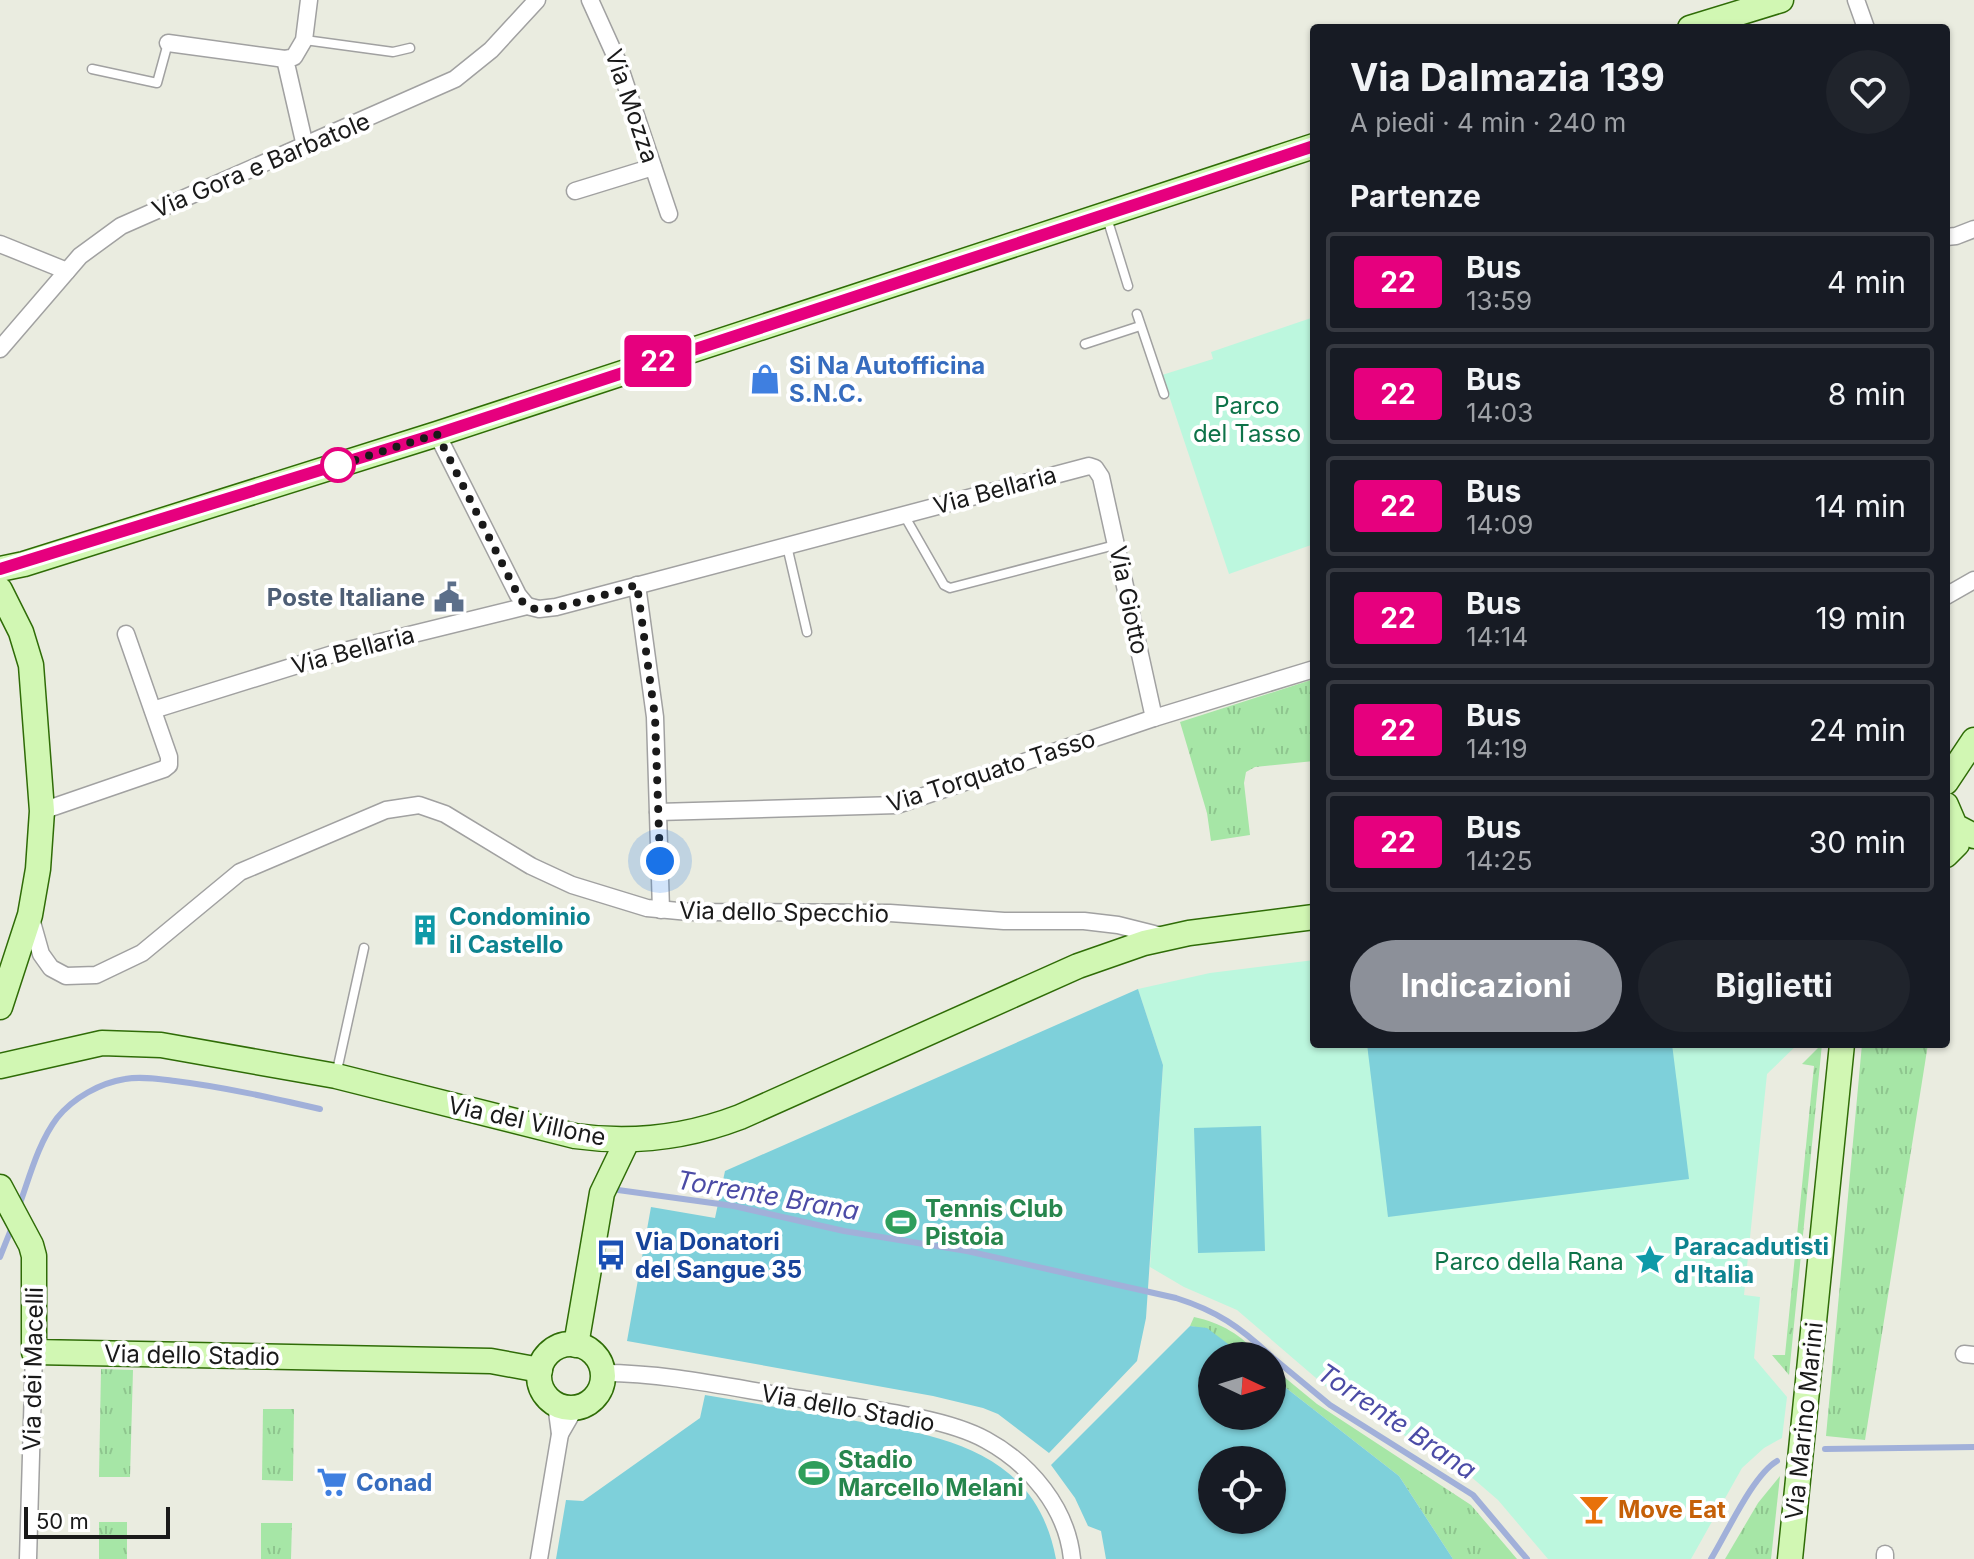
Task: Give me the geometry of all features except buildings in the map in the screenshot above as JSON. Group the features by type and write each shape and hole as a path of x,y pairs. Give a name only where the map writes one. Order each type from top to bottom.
{"street":[{"path":"168,43 285,59 294,57 304,40 309,0"},
{"name":"Via Gora e Barbatole","path":"0,349 90,248 131,220 455,79 491,50 537,0"},
{"name":"Via Mozza","path":"590,0 618,62 669,214"},
{"path":"1703,24 1781,0"},
{"path":"1856,0 1865,24"},
{"path":"285,59 305,146"},
{"path":"0,569 437,434 1310,147"},
{"path":"575,191 653,167"},
{"path":"1950,237 1974,229"},
{"path":"0,244 67,271"},
{"path":"437,434 518,595 527,606"},
{"name":"Via Bellaria","path":"153,710 336,653 527,606 539,609 556,607 1083,467 1095,468 1103,482"},
{"name":"Via Giotto","path":"1103,482 1154,718"},
{"path":"1950,594 1974,580"},
{"path":"637,585 653,693 661,910"},
{"name":"Via dello Specchio","path":"0,590 21,632 31,665 42,811 38,869 30,915 0,1007"},
{"path":"42,811 164,769 170,760 126,634"},
{"name":"Via Torquato Tasso","path":"658,812 897,805 1154,718 1310,670"},
{"path":"1950,776 1974,740"},
{"name":"Via dello Specchio","path":"30,915 41,954 51,968 66,976 96,975 142,953 240,872 386,810 410,805 428,807 445,814 531,866 572,885 630,904 661,910 890,913 1004,921 1084,921 1118,925 1168,938"},
{"path":"1950,814 1959,844"},
{"name":"Via del Villone","path":"0,1066 85,1046 119,1042 161,1045 336,1076 556,1132 627,1141 673,1136 724,1123 1078,966 1168,938 1211,929 1310,917"},
{"name":"Via Marino Marini","path":"1790,1559 1842,1048"},
{"path":"593,1138 602,1193"},
{"path":"576,1345 602,1193 627,1141"},
{"name":"Via dei Macelli","path":"1,1189 31,1245 35,1266 28,1559"},
{"path":"576,1345 595,1355 603,1373 599,1392 585,1405 566,1406 542,1389 540,1370 550,1352 559,1347 576,1345"},
{"name":"Via dello Stadio","path":"34,1352 491,1361 540,1370"},
{"name":"Via dello Stadio","path":"603,1373 649,1375 872,1410 941,1423 976,1435 1005,1451 1034,1476 1058,1515 1070,1543 1072,1559"},
{"path":"539,1559 566,1406"}],"lane":[{"path":"304,40 393,52 410,48"},
{"path":"92,69 157,83 168,43"},
{"path":"1106,214 1128,286"},
{"path":"1137,314 1164,394"},
{"path":"1085,344 1140,326"},
{"path":"904,514 944,585 950,588 1116,544"},
{"path":"786,545 807,632"},
{"path":"336,1076 364,948"}],"green space":[{"name":"Parco del Tasso","path":"1310,318 1310,545 1229,574 1162,375 1213,359 1211,352"},
{"path":"1310,680 1310,761 1255,767 1246,772 1244,783 1250,835 1211,841 1207,813 1180,722"},
{"name":"Parco della Rana","path":"1310,960 1310,1048 1794,1048 1767,1074 1744,1295 1760,1297 1754,1358 1787,1397 1782,1438 1764,1448 1742,1468 1691,1559 1548,1559 1498,1500 1469,1475 1330,1390 1286,1352 1286,1342 1274,1342 1237,1310 1184,1287 1150,1267 1163,1065 1138,989 1210,973"},
{"path":"1822,1048 1789,1375 1772,1355 1785,1355 1814,1066 1802,1064"},
{"path":"1862,1048 1927,1048 1865,1440 1826,1436"},
{"path":"1194,1317 1230,1331 1246,1342 1225,1342 1210,1332 1190,1326"},
{"path":"101,1369 133,1370 130,1477 99,1477"},
{"path":"1286,1379 1317,1404 1471,1505 1517,1559 1453,1559 1399,1476 1286,1388"},
{"path":"263,1409 294,1409 293,1481 262,1480"},
{"path":"1780,1476 1771,1559 1725,1559 1758,1503"},
{"path":"99,1522 127,1522 127,1559 99,1559"},
{"path":"261,1523 292,1523 291,1559 261,1559"}],"shaded area":[{"name":"Tennis Club Pistoia","path":"1138,989 1163,1065 1146,1318 1137,1361 1049,1453 998,1414 983,1408 933,1396 627,1341 651,1207 715,1218 725,1171"},
{"path":"1367,1048 1673,1048 1689,1179 1388,1217"},
{"path":"1261,1126 1265,1251 1198,1253 1194,1128"},
{"path":"1190,1326 1207,1328 1226,1342 1198,1342 1198,1430 1286,1430 1286,1388 1399,1476 1453,1559 1106,1559 1101,1531 1088,1526 1075,1498 1051,1465"},
{"name":"Stadio Marcello Melani","path":"705,1395 913,1432 977,1453 1004,1470 1027,1492 1045,1521 1056,1559 556,1559 566,1500 583,1501 700,1418"}],"waterway":[{"name":"Torrente Brana","path":"18,1209 39,1150 57,1118 79,1098 106,1084 131,1078 163,1079 320,1109"},
{"name":"Torrente Brana","path":"618,1190 734,1206 844,1231 967,1251 1176,1298 1204,1308 1255,1342"},
{"name":"Torrente Brana","path":"0,1257 12,1227"},
{"name":"Torrente Brana","path":"1286,1369 1330,1405 1473,1495 1527,1559"},
{"name":"Torrente Brana","path":"1825,1449 1974,1447"},
{"name":"Torrente Brana","path":"1711,1559 1750,1491 1777,1461"}],"bus line":[{"name":"22","path":"0,569 437,434 1310,147"}],"place":[{"name":"Si Na Autofficina S.N.C.","path":"765,379"},
{"name":"Poste Italiane","path":"449,597"},
{"name":"Condominio il Castello","path":"425,930"},
{"name":"Tennis Club Pistoia","path":"901,1222"},
{"name":"Via Donatori del Sangue 35","path":"611,1255"},
{"name":"Paracadutisti d'Italia","path":"1650,1260"},
{"name":"Stadio Marcello Melani","path":"814,1473"},
{"name":"Conad","path":"332,1482"},
{"name":"Move Eat","path":"1594,1509"}],"route":[{"path":"338,465 333,467 437,434 521,601 527,606 539,609 556,607 637,585 655,717 660,861"}]}
